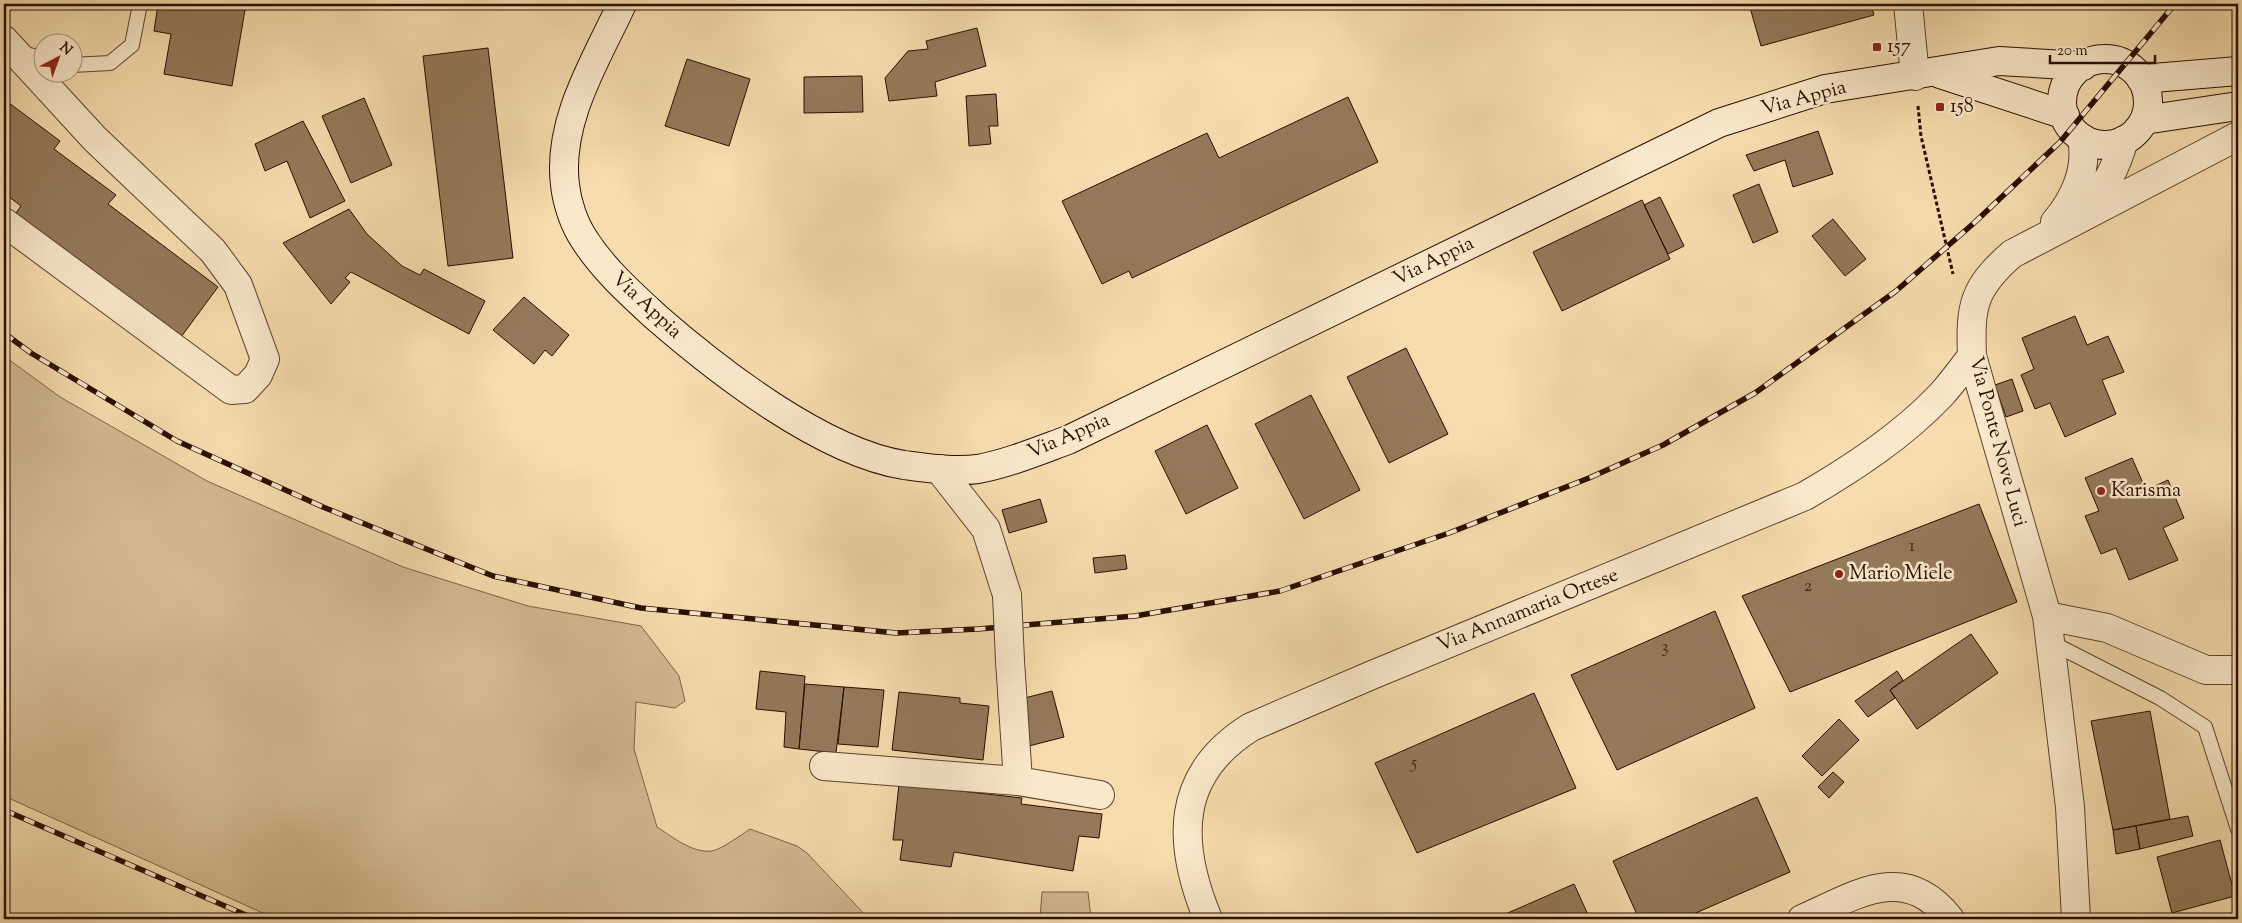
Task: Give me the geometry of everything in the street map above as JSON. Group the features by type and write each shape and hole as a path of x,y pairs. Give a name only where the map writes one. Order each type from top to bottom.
{"street":[{"name":"Via Appia","path":"622,4 575,107 567,135 564,160 565,185 570,210 582,237 597,259 640,302 679,337 746,389 802,424 854,450 901,464 939,469 976,469 1017,459 1068,440 1719,123 1825,89 1999,61 2082,66 2095,61 2115,60 2132,69 2142,79"},
{"path":"1908,4 1926,74"},
{"path":"4,222 231,390 246,389 258,375 265,359 262,350 238,285 213,251 95,139 9,46"},
{"path":"2082,66 2072,74 2065,87 2062,101 2065,116 2071,128 2082,138 2096,144 2111,144 2124,140 2136,132 2144,120 2148,106 2147,91 2142,79 2238,71"},
{"name":"Via Appia","path":"1926,74 2065,116"},
{"path":"2144,120 2238,106"},
{"path":"2043,236 2238,136"},
{"path":"2043,236 2061,215 2077,185 2083,160 2082,138"},
{"path":"2043,236 2095,199 2116,167 2124,140"},
{"name":"Via Ponte Nove Luci","path":"2043,236 2012,254 1984,282 1976,298 1971,323 1972,356 2048,629 2070,806 2076,919"},
{"name":"Via Annamaria Ortese","path":"1208,919 1192,870 1187,848 1186,826 1190,804 1197,784 1213,759 1234,738 1251,727 1372,675 1805,496 1858,465 1918,417 1942,394 1972,356"},
{"path":"939,469 986,529 1008,594 1010,661 1018,781"},
{"path":"2048,629 2107,628 2206,670 2238,670"},
{"path":"824,766 1018,781 1100,795"},
{"path":"1802,919 1870,889 1894,886 1917,892 1930,898 1950,919"}],"lane":[{"path":"82,64 110,63 132,45 140,4"},
{"path":"9,46 32,54"},
{"path":"2048,629 2205,727 2238,829"}],"path":[{"path":"1921,136 1954,279"}],"shaded area":[{"path":"4,356 60,397 207,481 403,567 528,606 641,626 679,676 685,701 675,708 636,702 634,749 657,827 683,844 704,851 721,848 750,829 797,846 807,853 869,919 276,919 4,796"},
{"path":"1042,892 1088,892 1091,919 1040,919"}],"building":[{"path":"158,4 246,4 232,86 164,74 171,34 154,31"},
{"path":"1749,4 1871,4 1874,15 1761,46"},
{"path":"977,28 986,66 935,82 937,96 889,101 885,78 908,51 928,49 926,41"},
{"path":"488,48 513,258 448,266 423,56"},
{"path":"687,59 750,79 729,146 665,126"},
{"path":"862,76 863,112 804,113 804,77"},
{"path":"996,94 998,126 989,126 991,144 969,146 966,96"},
{"path":"1348,97 1378,162 1132,278 1129,271 1102,284 1062,201 1207,133 1219,158"},
{"path":"364,98 392,165 351,183 322,116"},
{"path":"5,100 60,141 54,149 116,195 108,204 218,287 181,337 16,213 21,206 4,193"},
{"path":"303,121 345,201 310,218 287,161 265,171 255,144"},
{"path":"1818,131 1833,174 1793,187 1785,160 1754,171 1746,155"},
{"path":"1759,184 1778,232 1753,243 1733,195"},
{"path":"1660,197 1684,246 1668,254 1644,205"},
{"path":"1642,200 1670,259 1562,311 1533,252"},
{"path":"349,209 367,234 402,266 420,275 424,269 485,301 469,334 351,272 345,278 350,282 331,304 283,243"},
{"path":"1833,219 1866,259 1845,276 1812,236"},
{"path":"524,297 569,335 552,356 545,350 534,364 493,330"},
{"path":"2075,316 2087,345 2108,336 2124,372 2102,380 2116,414 2065,437 2050,403 2035,409 2021,375 2034,369 2022,338"},
{"path":"1406,348 1448,434 1389,463 1347,377"},
{"path":"2012,379 2023,411 2006,417 1995,385"},
{"path":"1311,395 1360,490 1304,519 1255,424"},
{"path":"1207,425 1238,488 1186,514 1155,451"},
{"path":"2132,458 2146,490 2168,480 2184,518 2163,528 2178,560 2129,580 2116,548 2101,554 2085,516 2099,511 2085,478"},
{"path":"1040,499 1047,522 1009,533 1002,510"},
{"path":"1979,504 2017,602 1790,692 1742,596"},
{"path":"1125,555 1127,569 1095,573 1093,558"},
{"path":"1715,611 1755,708 1617,770 1571,675"},
{"path":"1971,634 1998,673 1917,729 1890,690"},
{"path":"760,671 805,676 799,749 784,747 786,712 756,709"},
{"path":"1897,671 1903,680 1890,690 1895,698 1868,717 1855,701"},
{"path":"805,684 844,687 836,753 799,749"},
{"path":"844,687 884,690 878,747 838,744"},
{"path":"1052,691 1064,737 1029,746 1017,700"},
{"path":"899,692 960,698 960,703 989,706 983,760 892,750"},
{"path":"1534,693 1576,788 1417,853 1375,763"},
{"path":"2150,711 2170,819 2113,830 2091,721"},
{"path":"1839,719 1859,740 1822,776 1802,756"},
{"path":"1833,772 1844,782 1829,798 1818,787"},
{"path":"899,784 1022,798 1021,804 1102,814 1099,838 1079,836 1073,871 954,852 951,867 900,860 903,840 893,840"},
{"path":"1757,797 1790,872 1682,919 1639,919 1613,861"},
{"path":"2188,816 2193,836 2140,849 2136,826"},
{"path":"2136,826 2140,849 2116,854 2113,830"},
{"path":"2220,840 2235,896 2172,913 2157,857"},
{"path":"1574,884 1590,919 1494,919"}],"railway":[{"path":"4,333 31,353 177,441 323,507 493,576 641,608 896,633 978,629 1135,616 1280,591 1449,533 1589,478 1663,445 1755,393 1896,291 1974,223 2060,142 2175,4"},
{"path":"4,810 255,919"}],"place":[{"name":"157","path":"1877,47"},
{"name":"158","path":"1940,107"},
{"name":"Karisma","path":"2101,491"},
{"name":"Mario Miele","path":"1839,574"}]}
